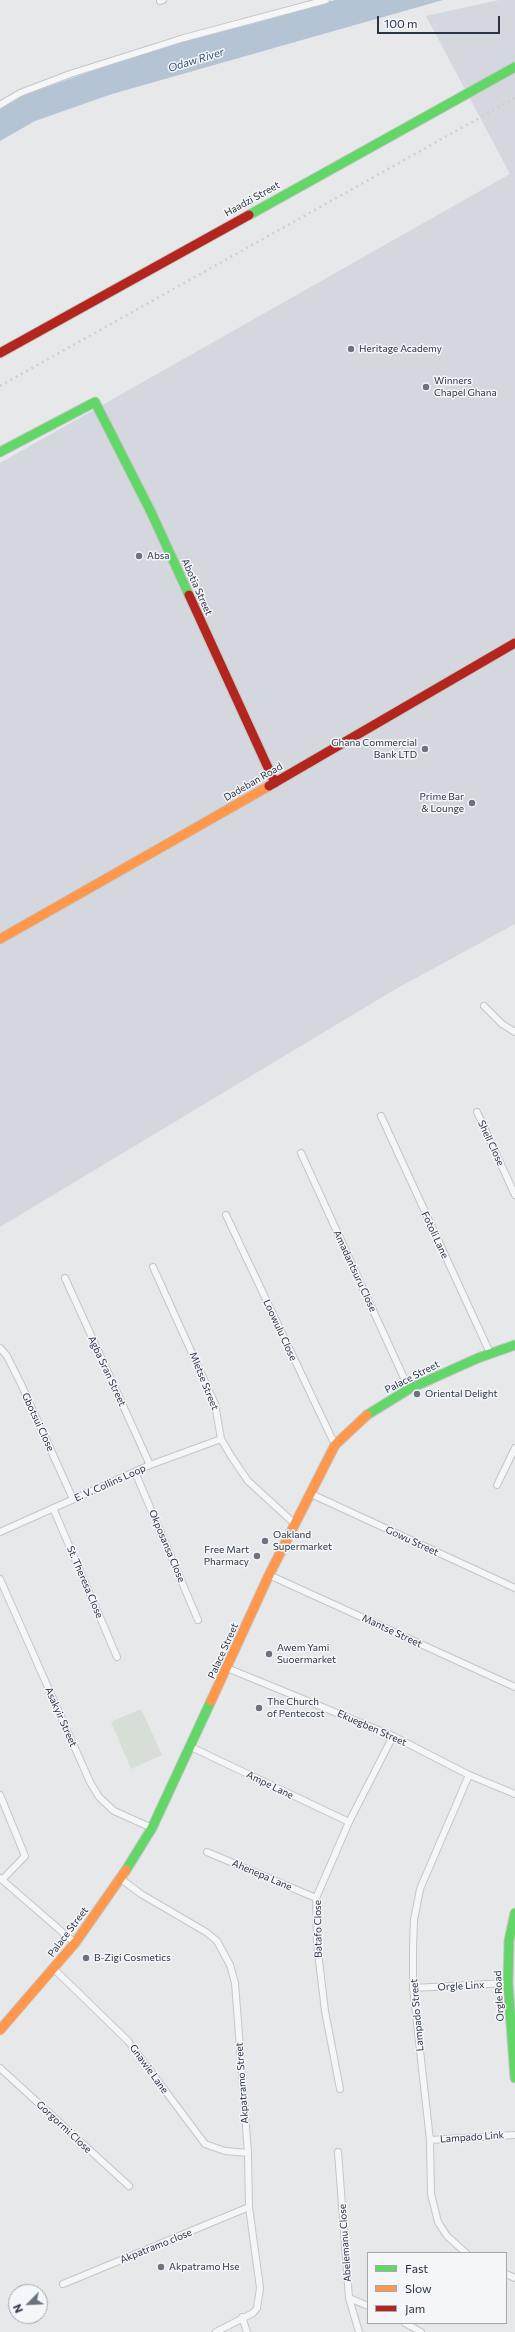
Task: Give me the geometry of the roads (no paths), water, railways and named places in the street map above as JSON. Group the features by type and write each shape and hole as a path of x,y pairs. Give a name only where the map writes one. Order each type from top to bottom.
{"street":[{"path":"0,105 20,93 70,74 184,38 326,0"},
{"name":"Haadzi Street","path":"0,353 515,67"},
{"name":"Abotia Street","path":"0,452 95,402 151,512 275,783"},
{"name":"Dadeban Road","path":"0,939 275,783 515,643"},
{"path":"484,1006 502,1024 515,1032"},
{"name":"Shell Close","path":"477,1112 515,1195"},
{"name":"Fotoli Lane","path":"381,1116 490,1353"},
{"name":"Amadantsuru Close","path":"301,1153 409,1389"},
{"name":"Loowulu Close","path":"226,1215 335,1445"},
{"name":"Mletse Street","path":"153,1267 215,1404 221,1439 248,1482 295,1524"},
{"name":"Agba Sran Street","path":"64,1278 150,1465"},
{"name":"Palace Street","path":"0,2030 75,1943 121,1879 152,1828 191,1747 269,1575 335,1445 362,1418 409,1389 490,1353 515,1345"},
{"name":"Gbotsui Close","path":"0,1348 7,1356 21,1384 73,1499"},
{"name":"E. V. Collins Loop","path":"0,1532 150,1465 221,1439"},
{"path":"497,1485 515,1448"},
{"name":"Okposansa Close","path":"135,1472 198,1620"},
{"name":"Gowu Street","path":"309,1494 515,1588"},
{"name":"St. Theresa Close","path":"54,1508 117,1657"},
{"name":"Mantse Street","path":"269,1575 515,1687"},
{"name":"Asakyir Street","path":"0,1579 90,1782 99,1797 114,1811 152,1828"},
{"name":"Ekuegben Street","path":"227,1668 393,1736 469,1775 515,1794"},
{"name":"Batafo Close","path":"340,2089 325,2011 317,1943 316,1898 349,1822 393,1736"},
{"name":"Ampe Lane","path":"191,1747 349,1822"},
{"name":"Lampado Street","path":"465,2252 447,2236 434,2209 431,2194 430,2140 413,1988 414,1920 420,1889 469,1775"},
{"path":"0,1795 25,1856 1,1879 75,1943"},
{"name":"Ahenepa Lane","path":"207,1852 316,1898"},
{"name":"Akpatramo Street","path":"121,1879 141,1894 206,1932 224,1951 235,1983 248,2154 249,2207 260,2288 257,2308 253,2313 242,2317"},
{"name":"Orgle Road","path":"515,1914 509,1941 508,1983 515,2078"},
{"name":"Gnawie Lane","path":"54,1969 128,2041 205,2144 225,2151 248,2154"},
{"name":"Orgle Linx","path":"413,1988 508,1983"},
{"name":"Gorgormi Close","path":"0,2068 129,2186"},
{"name":"Lampado Link","path":"430,2140 515,2135"},
{"name":"Abelemanu Close","path":"338,2152 349,2298 359,2332"},
{"name":"Akpatramo close","path":"63,2284 249,2207"},
{"path":"349,2298 367,2306"},
{"path":"216,2332 242,2317 248,2332"},
{"path":"407,2324 421,2332"}],"water":[{"name":"Odaw River","path":"335,0 443,0 112,94 35,121 0,141 0,108 18,97 158,48 259,22"}],"railway":[{"path":"0,386 515,98"}],"place":[{"name":"Heritage Academy","path":"351,349"},
{"name":"Winners Chapel Ghana","path":"426,387"},
{"name":"Absa","path":"139,556"},
{"name":"Ghana Commercial Bank LTD","path":"425,749"},
{"name":"Prime Bar & Lounge","path":"472,803"},
{"name":"Oriental Delight","path":"417,1394"},
{"name":"Oakland Supermarket","path":"265,1541"},
{"name":"Free Mart Pharmacy","path":"257,1556"},
{"name":"Awem Yami Suoermarket","path":"269,1654"},
{"name":"The Church of Pentecost","path":"259,1708"},
{"name":"B-Zigi Cosmetics","path":"86,1958"},
{"name":"Akpatramo Hse","path":"161,2267"}]}
